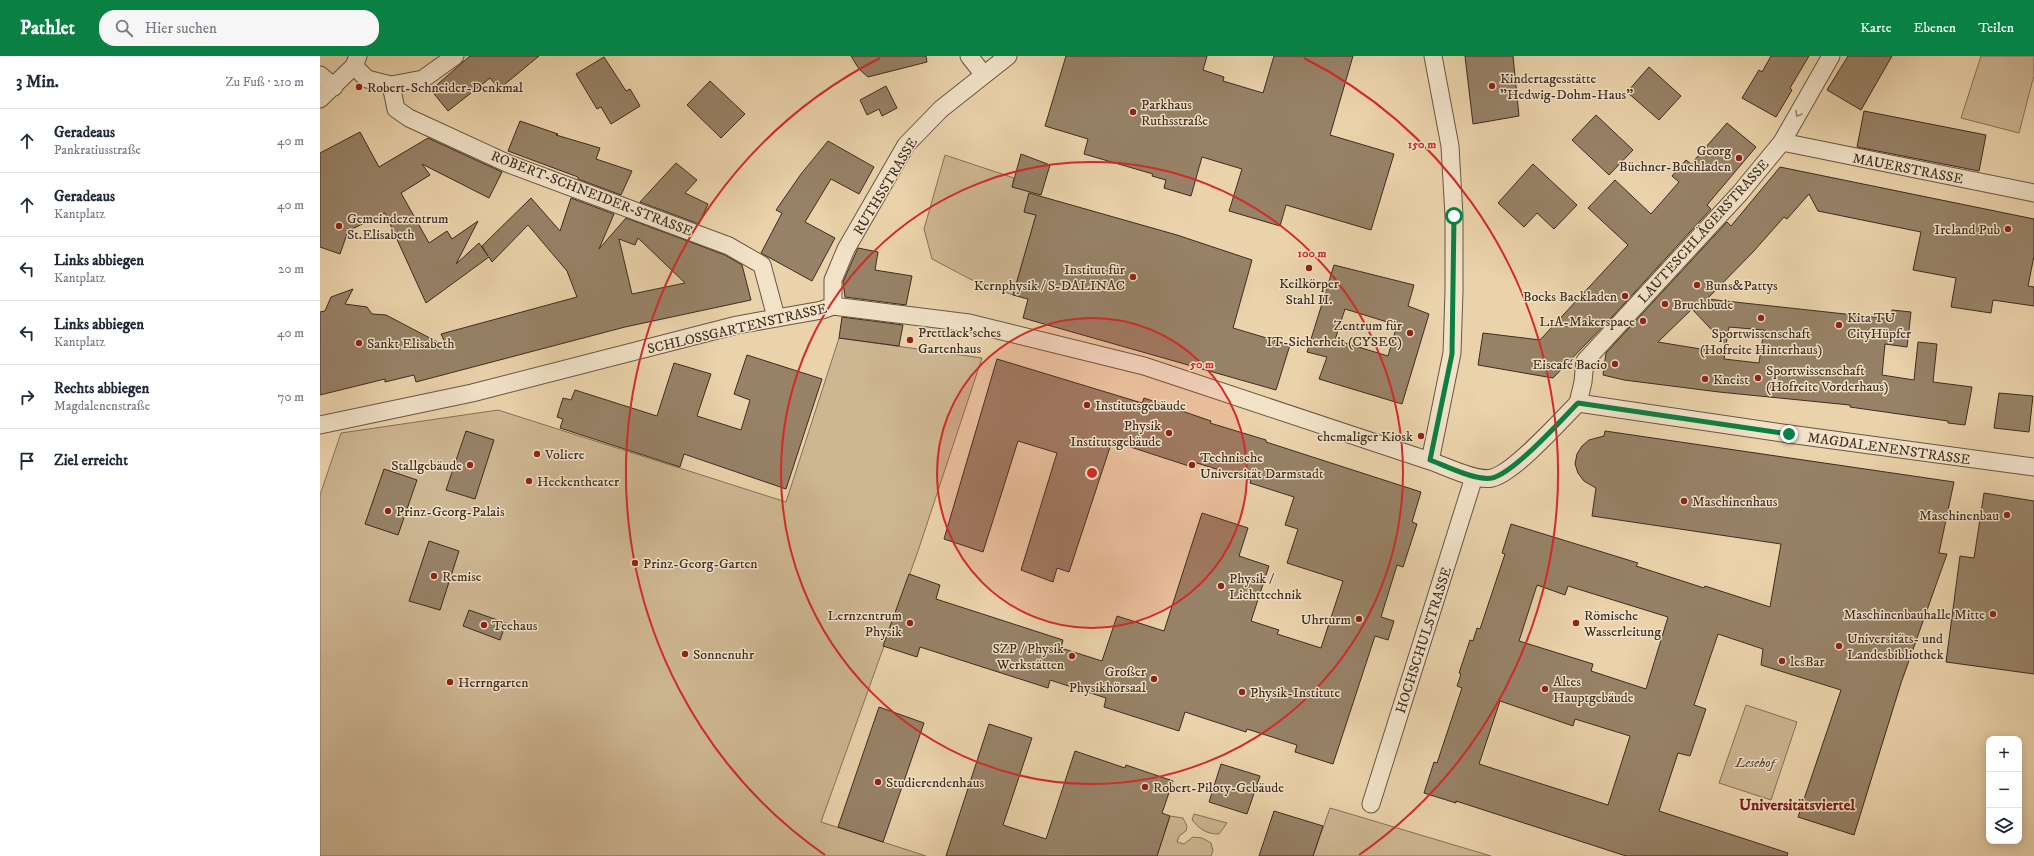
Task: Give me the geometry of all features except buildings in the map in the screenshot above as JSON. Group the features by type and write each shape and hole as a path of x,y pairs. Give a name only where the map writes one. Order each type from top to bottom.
{"street":[{"path":"320,100 334,87 356,61 367,79 391,85 423,80 455,56"},
{"path":"969,56 984,75"},
{"name":"RUTHSSTRASSE","path":"832,306 833,280 846,249 906,145 940,109 1008,56"},
{"path":"1430,460 1452,354 1454,216 1450,146 1433,56"},
{"name":"LAUTESCHLÄGERSTRASSE","path":"1578,403 1583,382 1585,361 1740,193 1782,142 1831,56"},
{"path":"320,75 334,87"},
{"name":"ROBERT-SCHNEIDER-STRASSE","path":"391,85 396,109 409,118 509,164 729,246 762,265 776,317"},
{"name":"MAUERSTRASSE","path":"1782,142 2034,193"},
{"name":"SCHLOSSGARTENSTRASSE","path":"320,426 472,393 776,317 822,310 832,306 969,323 1144,366 1430,460 1474,477"},
{"path":"1474,477 1492,478 1506,472 1538,444 1578,403"},
{"name":"MAGDALENENSTRASSE","path":"1578,403 1797,435 2034,467"},
{"name":"HOCHSCHULSTRASSE","path":"1371,804 1474,477"}],"green space":[{"path":"1981,56 2034,56 2034,75 2019,133 1961,118"},
{"path":"945,155 1014,178 1012,187 1028,191 1029,193 1024,212 1036,215 1013,295 972,280 932,259 924,229"},
{"name":"Prinz-Georg-Garten","path":"839,338 982,358 918,551 821,822 926,856 320,856 320,495 341,433 498,410 786,502"},
{"name":"Lesehof","path":"1746,705 1797,722 1771,800 1719,783"},
{"path":"1330,808 1347,813 1491,856 1313,856"},
{"path":"1194,814 1227,823 1219,834 1210,833 1201,828 1192,820"},
{"path":"1170,816 1183,818 1187,826 1186,831 1179,836 1177,842 1184,844 1193,837 1202,838 1211,843 1213,851 1211,856 1157,856"}],"place":[{"name":"Kindertagesstätte \"Hedwig-Dohm-Haus\"","path":"1492,86"},
{"name":"Robert-Schneider-Denkmal","path":"359,87"},
{"name":"Parkhaus Ruthsstraße","path":"1133,112"},
{"name":"Georg Büchner-Buchladen","path":"1739,158"},
{"name":"Gemeindezentrum St.Elisabeth","path":"339,226"},
{"name":"Ireland Pub","path":"2008,229"},
{"name":"Keilkörper Stahl II.","path":"1309,268"},
{"name":"Institut für Kernphysik / S-DALINAC","path":"1133,277"},
{"name":"Buns&Pattys","path":"1697,285"},
{"name":"Bocks Backladen","path":"1625,296"},
{"name":"Bruchbude","path":"1665,304"},
{"name":"Sportwissenschaft (Hofreite Hinterhaus)","path":"1761,318"},
{"name":"L1A-Makerspace","path":"1643,321"},
{"name":"Kita TU CityHüpfer","path":"1839,325"},
{"name":"Zentrum für IT-Sicherheit (CYSEC)","path":"1410,333"},
{"name":"Prettlack'sches Gartenhaus","path":"910,340"},
{"name":"Sankt Elisabeth","path":"359,343"},
{"name":"Eiscafé Bacio","path":"1615,364"},
{"name":"Sportwissenschaft (Hofreite Vorderhaus)","path":"1758,378"},
{"name":"Kneist","path":"1705,379"},
{"name":"Institutsgebäude","path":"1087,405"},
{"name":"Physik Institutsgebäude","path":"1169,433"},
{"name":"ehemaliger Kiosk","path":"1421,436"},
{"name":"Voliere","path":"537,454"},
{"name":"Stallgebäude","path":"470,465"},
{"name":"Technische Universität Darmstadt","path":"1192,465"},
{"name":"Heckentheater","path":"529,481"},
{"name":"Maschinenhaus","path":"1684,501"},
{"name":"Prinz-Georg-Palais","path":"388,511"},
{"name":"Maschinenbau","path":"2007,515"},
{"name":"Prinz-Georg-Garten","path":"635,563"},
{"name":"Remise","path":"434,576"},
{"name":"Physik / Lichttechnik","path":"1221,586"},
{"name":"Maschinenbauhalle Mitte","path":"1993,614"},
{"name":"Uhrturm","path":"1359,619"},
{"name":"Lernzentrum Physik","path":"910,623"},
{"name":"Römische Wasserleitung","path":"1576,623"},
{"name":"Teehaus","path":"484,625"},
{"name":"Universitäts- und Landesbibliothek","path":"1839,646"},
{"name":"Sonnenuhr","path":"685,654"},
{"name":"SZP / Physik Werkstätten","path":"1072,656"},
{"name":"lesBar","path":"1782,661"},
{"name":"Großer Physikhörsaal","path":"1154,679"},
{"name":"Herrngarten","path":"450,682"},
{"name":"Altes Hauptgebäude","path":"1545,689"},
{"name":"Physik-Institute","path":"1242,692"},
{"name":"Studierendenhaus","path":"878,782"},
{"name":"Robert-Piloty-Gebäude","path":"1145,787"}],"district":[{"name":"Universitätsviertel","path":"1797,804"}],"route":[{"path":"1454,216 1452,354 1430,460 1474,477 1492,478 1506,472 1538,444 1578,403 1789,434"}]}
